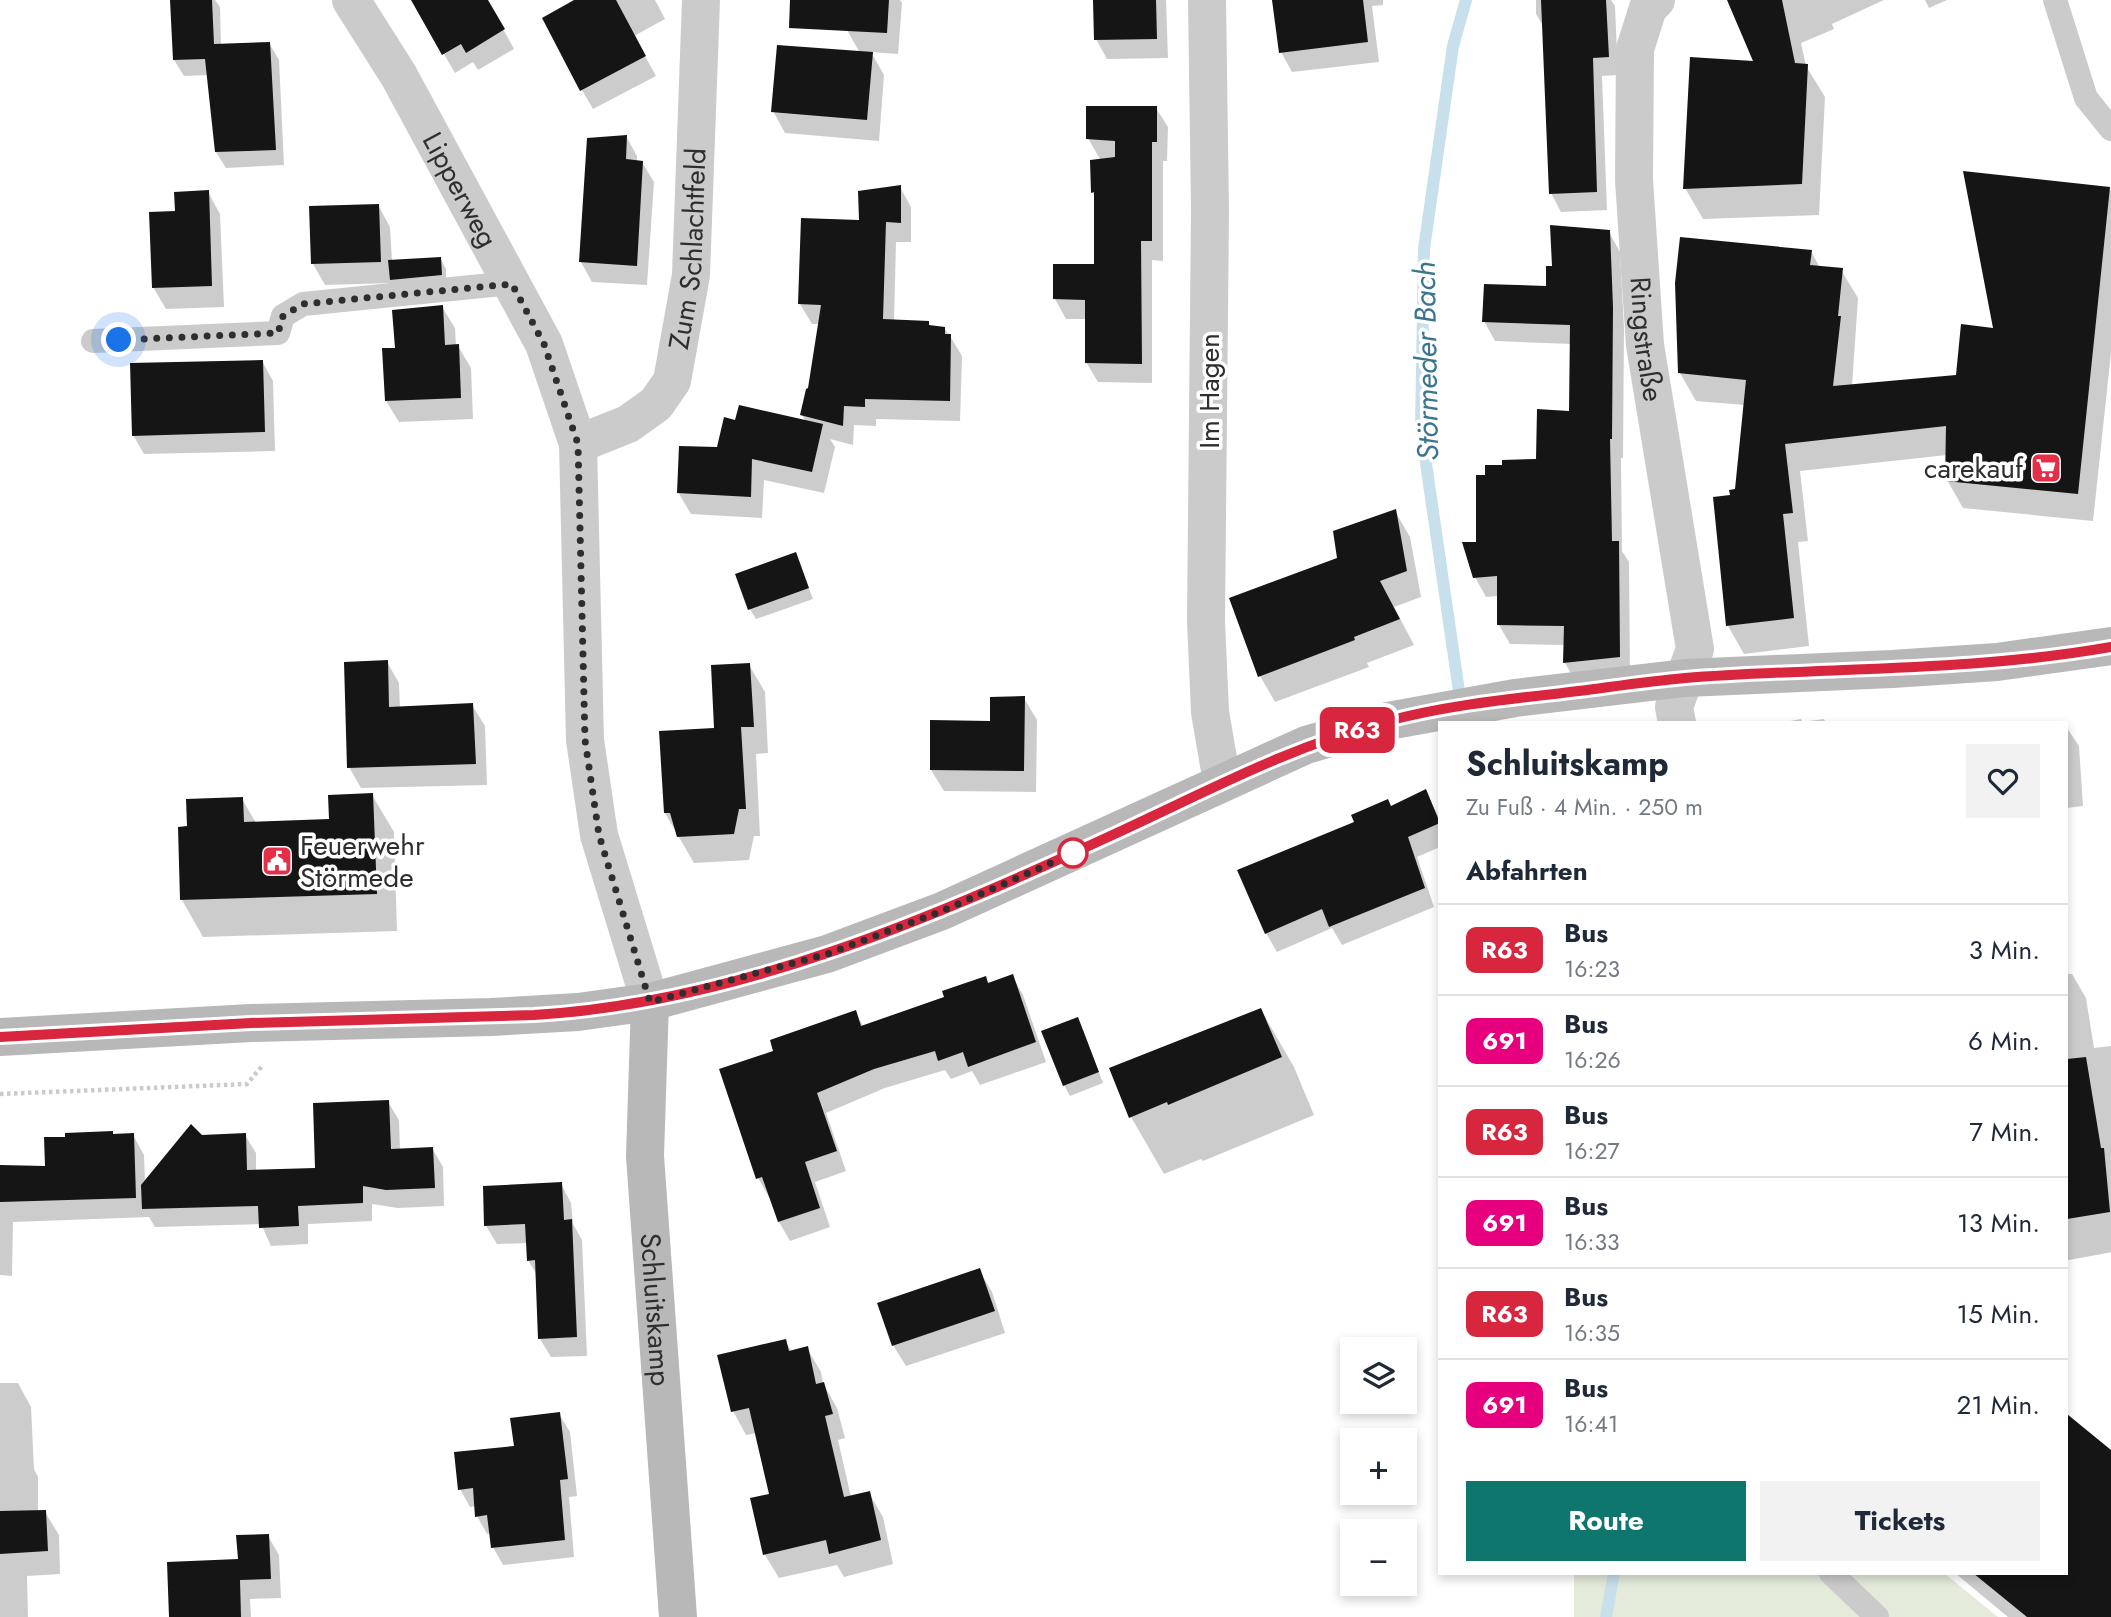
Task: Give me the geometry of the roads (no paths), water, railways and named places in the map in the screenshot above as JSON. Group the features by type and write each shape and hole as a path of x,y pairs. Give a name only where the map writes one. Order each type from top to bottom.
{"main road":[{"path":"0,1037 578,1012 650,1002 827,954 942,911 1306,745 1388,721 1515,698 1685,678 1984,663 2111,646"},
{"name":"Schluitskamp","path":"650,1002 645,1156 678,1617"}],"street":[{"name":"Lipperweg","path":"351,0 399,76 544,344 578,444 585,740 599,835 650,1002"},
{"name":"Zum Schlachtfeld","path":"578,444 628,424 656,404 672,381 691,275 701,0"},
{"name":"Im Hagen","path":"1208,0 1210,210 1206,621 1210,712 1222,782"},
{"name":"Ringstraße","path":"1656,0 1648,8 1635,49 1634,180 1645,345 1695,649 1674,707 1677,721"},
{"path":"2068,1241 2111,1233"}],"lane":[{"path":"2055,0 2086,98 2111,129"},
{"path":"93,341 278,333 283,316 303,304 512,284"},
{"path":"1833,1575 1877,1617"}],"waterway":[{"name":"Störmeder Bach","path":"1461,705 1421,429 1424,249 1453,46 1466,0"},
{"name":"Störmeder Bach","path":"1606,1617 1614,1575"}],"place":[{"name":"carekauf","path":"2046,468"},
{"name":"Feuerwehr Störmede","path":"277,861"}]}
